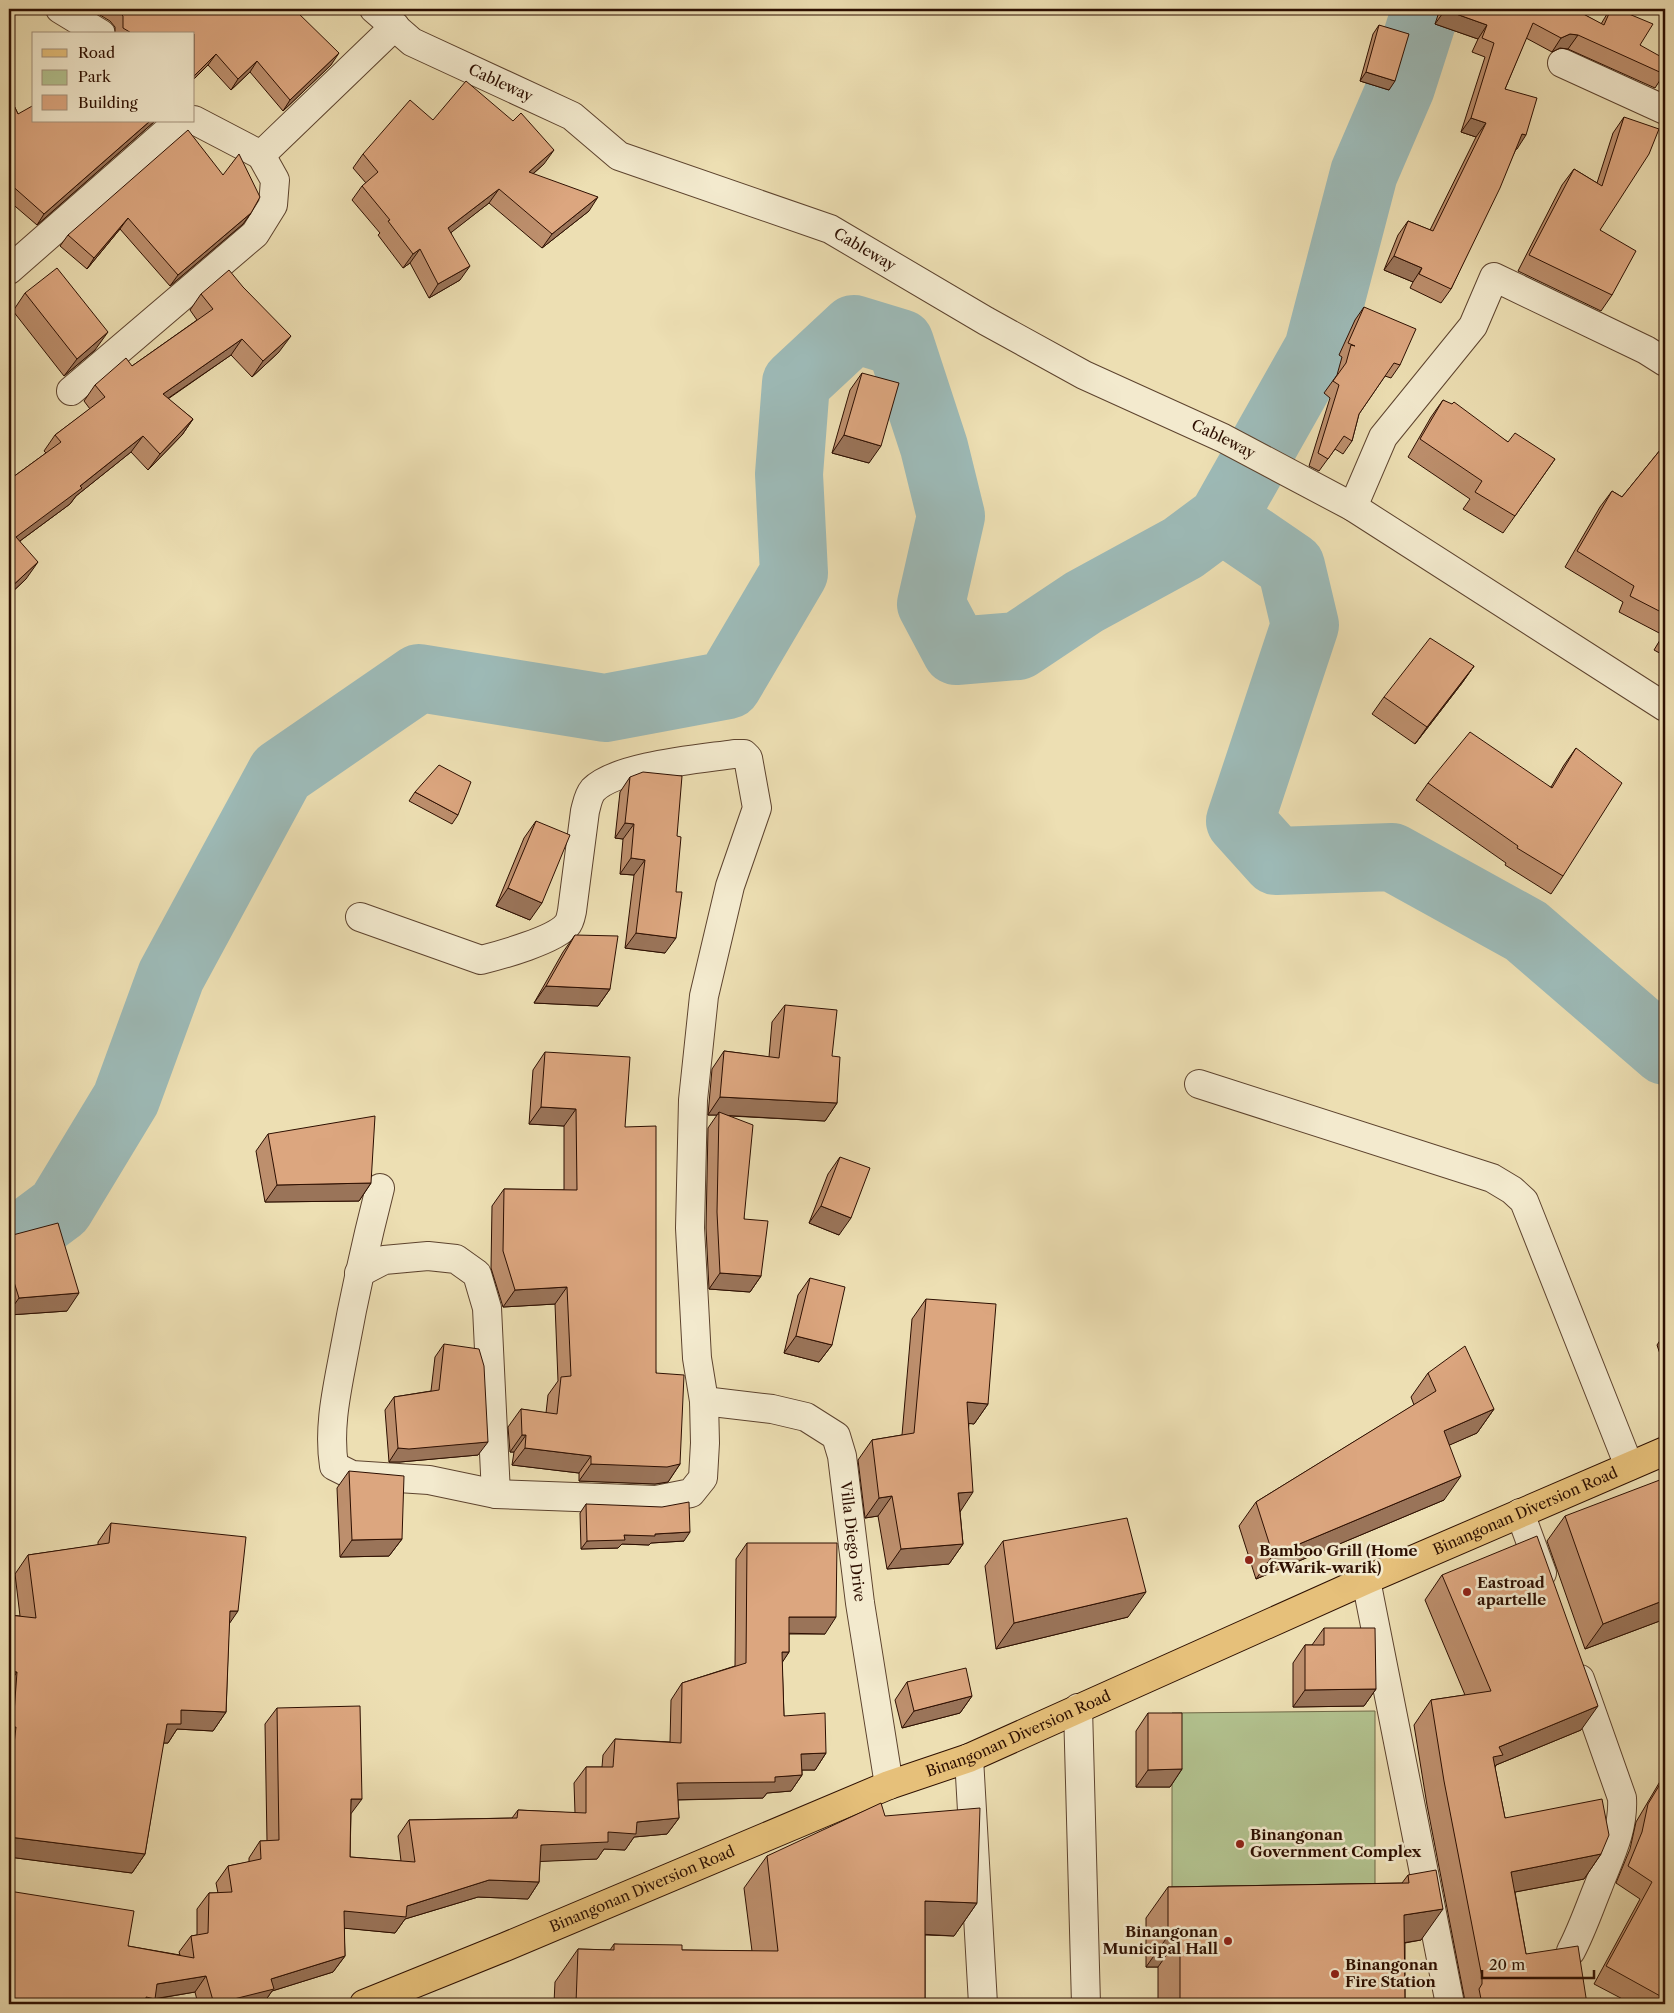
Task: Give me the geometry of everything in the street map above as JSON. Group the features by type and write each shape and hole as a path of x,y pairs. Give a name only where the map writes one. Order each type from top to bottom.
{"main road":[{"name":"Binangonan Diversion Road","path":"364,2004 505,1947 889,1785 969,1758 1366,1580 1665,1451"}],"street":[{"path":"60,9 98,32"},
{"name":"Cableway","path":"374,9 412,42 572,116 619,156 830,229 986,321 1084,375 1223,438 1353,507 1665,707"},
{"path":"261,155 394,26"},
{"path":"1562,63 1665,110"},
{"path":"71,391 255,234 273,205 275,180 261,155 195,121"},
{"path":"9,270 178,122"},
{"path":"1353,507 1383,438 1473,326 1494,277 1646,350 1665,362"},
{"path":"360,917 481,960 499,956 559,933 569,924 587,800 593,790 609,779 638,770 734,754 744,754 748,758 757,808 730,886 704,996 693,1100 690,1228 697,1358 704,1401 703,1478 691,1493 656,1500 496,1494 429,1480 352,1475 334,1466 331,1446 333,1413 359,1273 380,1188"},
{"path":"1199,1084 1492,1178 1512,1190 1524,1201 1629,1466"},
{"path":"359,1273 384,1260 428,1256 456,1259 477,1274 487,1308 496,1494"},
{"name":"Villa Diego Drive","path":"704,1401 772,1409 806,1417 836,1436 842,1456 860,1604 889,1785"},
{"path":"1520,1513 1550,1596"},
{"path":"1366,1580 1450,2004"},
{"path":"1571,1951 1588,1917 1618,1833 1622,1808 1622,1798 1573,1660"},
{"path":"1078,1708 1086,2004"},
{"path":"969,1758 983,2004"}],"green space":[{"path":"1375,1711 1375,1912 1172,1913 1172,1713"}],"building":[{"path":"116,9 294,9 339,53 290,100 257,61 238,79 216,54 195,75 195,32 130,32 123,28 123,16"},
{"path":"1445,9 1574,9 1604,25 1611,9 1617,9 1653,24 1640,45 1665,59 1664,74 1578,35 1570,34 1561,38 1533,23 1505,89 1537,98 1526,135 1522,134 1500,188 1451,289 1419,274 1422,268 1394,256 1408,221 1433,231 1486,123 1471,118 1494,43 1482,38 1487,25"},
{"path":"1379,25 1409,34 1395,81 1366,72"},
{"path":"466,81 513,121 521,113 554,150 529,172 598,197 552,234 499,189 448,228 470,266 438,284 420,249 413,254 388,221 390,220 362,186 378,172 363,154 410,100 433,120"},
{"path":"9,95 18,114 32,106 32,122 149,122 44,214 9,183"},
{"path":"1624,117 1659,129 1649,154 1600,230 1636,251 1612,295 1529,255 1574,169 1602,186"},
{"path":"188,130 223,175 239,154 260,197 251,213 178,275 128,218 94,258 68,235"},
{"path":"57,268 108,332 77,359 25,293"},
{"path":"229,270 291,336 263,361 242,339 163,394 193,419 160,454 143,436 80,486 82,488 16,537 38,562 9,589 9,480 61,442 55,435 105,397 95,385 126,358 132,366 213,309 201,294"},
{"path":"1364,307 1416,329 1400,365 1394,363 1359,414 1352,441 1344,436 1328,459 1318,453 1339,385 1333,381 1346,363 1351,345 1355,346 1348,343"},
{"path":"862,373 899,383 881,446 844,435"},
{"path":"1443,400 1452,404 1454,402 1508,442 1515,433 1555,459 1515,516 1475,492 1482,481 1420,439"},
{"path":"1665,444 1665,614 1630,596 1634,586 1577,551 1612,491 1622,497"},
{"path":"1430,638 1474,666 1427,727 1384,697"},
{"path":"1470,732 1552,788 1576,748 1622,783 1563,876 1517,848 1518,846 1428,783"},
{"path":"439,765 471,782 458,815 415,792"},
{"path":"643,772 682,776 677,836 681,837 676,892 682,892 676,938 636,933 645,860 631,858 634,824 625,823 630,777"},
{"path":"536,821 570,835 542,903 508,888"},
{"path":"575,935 618,936 610,989 546,986"},
{"path":"785,1005 837,1010 832,1056 840,1057 837,1103 720,1097 724,1051 779,1058"},
{"path":"545,1052 630,1057 625,1127 656,1126 656,1373 684,1375 680,1464 667,1467 591,1464 591,1456 525,1448 526,1435 522,1435 521,1409 557,1414 561,1377 571,1376 567,1287 515,1290 503,1251 504,1189 577,1190 576,1109 541,1107"},
{"path":"719,1112 753,1125 744,1219 768,1221 761,1276 720,1273 717,1212"},
{"path":"375,1116 371,1183 277,1185 268,1134"},
{"path":"840,1157 870,1168 851,1218 821,1206"},
{"path":"58,1223 79,1293 19,1298 9,1266 9,1236"},
{"path":"810,1278 845,1287 832,1345 796,1336"},
{"path":"926,1299 996,1304 988,1404 967,1402 973,1492 958,1493 963,1544 901,1549 892,1496 879,1498 872,1440 914,1433"},
{"path":"444,1344 479,1349 484,1366 488,1442 409,1449 398,1448 394,1397 439,1390"},
{"path":"1465,1346 1494,1409 1444,1431 1461,1476 1273,1555 1256,1502 1436,1391 1428,1373"},
{"path":"349,1471 404,1476 402,1539 352,1540"},
{"path":"1665,1478 1665,1600 1603,1624 1565,1516"},
{"path":"689,1502 690,1532 655,1534 655,1536 624,1535 625,1540 587,1541 586,1504 662,1507"},
{"path":"1127,1518 1146,1592 1014,1623 1003,1541"},
{"path":"111,1523 246,1537 238,1611 230,1611 226,1712 181,1710 181,1724 167,1724 145,1854 9,1837 9,1784 16,1727 13,1727 17,1672 9,1671 9,1615 36,1618 28,1555 109,1543"},
{"path":"1537,1536 1598,1706 1499,1747 1503,1755 1493,1757 1505,1818 1602,1799 1609,1835 1601,1854 1511,1872 1526,1954 1578,1946 1587,2004 1482,2004 1479,1989 1482,1984 1482,1977 1444,1781 1431,1700 1491,1691 1442,1575"},
{"path":"747,1543 837,1543 836,1617 789,1617 789,1652 782,1652 784,1716 825,1713 826,1753 801,1754 802,1775 775,1777 775,1782 677,1783 679,1818 637,1822 636,1834 608,1832 608,1842 541,1845 539,1882 489,1880 407,1906 406,1917 344,1911 345,1956 271,1979 274,1989 214,2004 206,1976 157,1984 155,1999 146,1997 146,2004 9,2004 9,1891 134,1911 128,1946 194,1958 191,1936 208,1933 209,1893 232,1892 228,1866 261,1859 260,1841 279,1840 277,1708 360,1706 362,1799 351,1799 350,1857 415,1862 409,1820 517,1818 518,1810 586,1813 586,1767 613,1767 615,1739 681,1743 682,1683 746,1663"},
{"path":"1324,1628 1375,1628 1376,1689 1305,1690 1305,1645 1324,1645"},
{"path":"966,1668 972,1696 914,1711 907,1682"},
{"path":"1148,1713 1182,1713 1182,1769 1148,1770"},
{"path":"1665,1776 1665,1990 1662,1997 1606,1966 1652,1882 1628,1866 1642,1832 1648,1804"},
{"path":"881,1803 885,1816 980,1808 977,1903 925,1901 925,2004 520,2004 520,2002 576,2003 578,1949 614,1950 614,1944 682,1945 682,1950 778,1951 767,1856"},
{"path":"1436,1870 1443,1909 1404,1915 1405,2004 1180,2004 1180,1936 1168,1936 1168,1887 1409,1883 1408,1875"}],"waterway":[{"path":"9,1237 21,1237 60,1208 126,1099 171,976 281,773 419,678 605,708 728,685 794,573 789,474 796,383 854,329 900,343 934,447 951,516 931,604 956,651 1018,646 1084,602 1183,548 1222,519 1318,349 1364,173 1401,87 1426,9"},
{"path":"1222,519 1291,566 1305,625 1240,821 1276,861 1392,857 1526,931 1665,1051"}],"place":[{"name":"Bamboo Grill (Home of Warik-warik)","path":"1249,1560"},
{"name":"Eastroad apartelle","path":"1467,1592"},
{"name":"Binangonan Government Complex","path":"1240,1844"},
{"name":"Binangonan Municipal Hall","path":"1228,1941"},
{"name":"Binangonan Fire Station","path":"1335,1974"}]}
